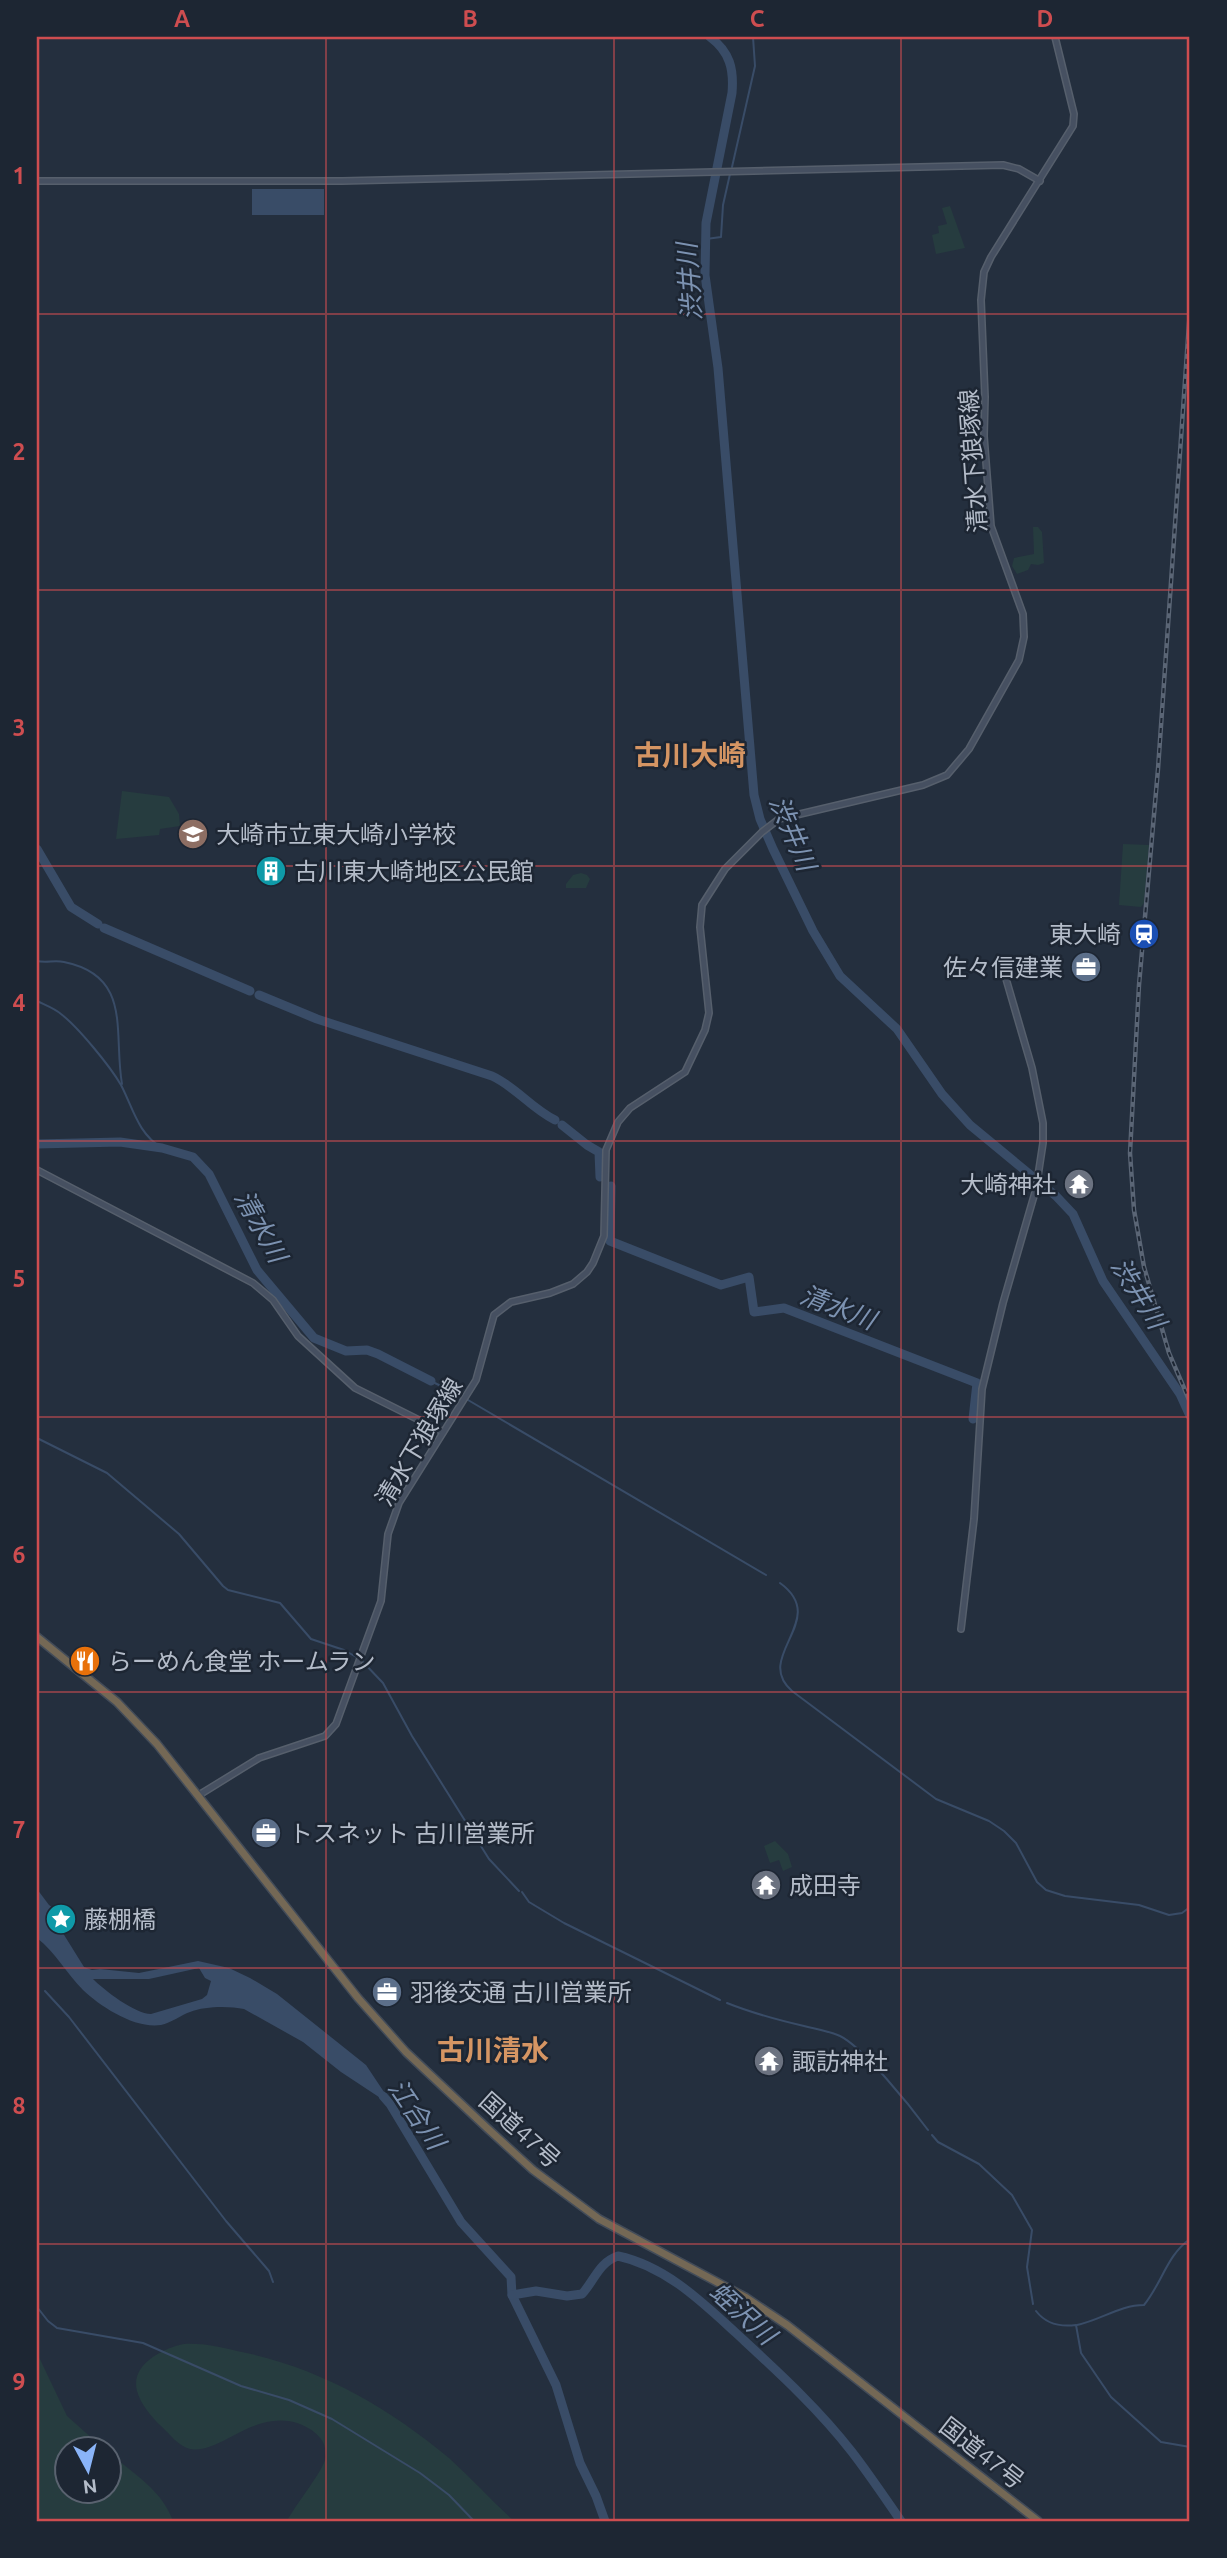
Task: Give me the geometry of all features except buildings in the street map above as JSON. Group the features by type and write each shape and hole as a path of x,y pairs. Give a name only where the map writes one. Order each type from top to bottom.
{"highway":[{"name":"国道47号","path":"37,1637 117,1702 157,1744 366,2007 406,2052 533,2169 599,2219 745,2297 788,2325 1038,2521"}],"main road":[{"name":"清水下狼塚線","path":"199,1795 259,1758 331,1732 381,1601 386,1543 396,1510 465,1399 481,1368 491,1322 499,1310 511,1302 563,1289 580,1279 593,1263 604,1236 606,1150 618,1122 630,1108 680,1076 689,1067 705,1030 709,1013 700,928 702,905 726,869 762,832 788,816 923,785 947,775 974,743 1019,660 1024,637 1024,614 995,540 989,513 981,308 986,268 1068,136 1074,120 1055,37"},
{"path":"37,181 342,181 1003,165 1020,169 1040,181"},
{"path":"961,1629 970,1557 982,1389 1037,1186 1043,1122 1039,1098 1004,972"},
{"path":"37,1170 253,1283 273,1300 298,1336 355,1388 443,1432"}],"green space":[{"path":"950,206 965,248 936,254 932,235 939,233 938,226 947,224 942,208"},
{"path":"1033,527 1038,527 1042,532 1044,563 1031,564 1028,570 1017,574 1012,566 1014,558 1034,554"},
{"path":"122,791 169,797 179,814 180,826 160,829 159,835 116,839"},
{"path":"1123,844 1149,845 1144,903 1141,907 1119,905"},
{"path":"581,873 590,879 586,888 566,888 573,875"},
{"path":"775,1841 788,1854 792,1867 783,1871 779,1860 770,1863 764,1846"},
{"path":"184,2344 211,2346 295,2367 376,2405 449,2458 514,2521 287,2521 324,2463 326,2455 323,2442 305,2426 281,2421 266,2422 202,2449 190,2449 182,2445 147,2410 137,2391 136,2381 150,2359 167,2349"},
{"path":"37,2353 67,2416 89,2436 52,2436 52,2506 122,2506 122,2463 162,2500 173,2521 37,2521"}],"water":[{"path":"252,189 324,189 324,215 252,215"},
{"path":"37,1889 49,1905 63,1915 61,1930 84,1967 92,1970 139,1973 198,1961 229,1968 277,1994 366,2065 394,2107 341,2072 303,2042 244,2009 203,2009 161,2025 140,2024 119,2015 83,1990 37,1938","holes":["199,1968 205,1978 211,1981 207,1995 202,1999 151,2014 129,2006 93,1979 149,1979"]}],"waterway":[{"name":"渋井川","path":"710,37 722,49 729,62 732,93 706,223 705,275 718,368 754,795 760,819 813,931 840,976 897,1029 942,1094 970,1125 1056,1196 1073,1214 1103,1281 1180,1394 1190,1416"},
{"path":"732,167 755,66 753,37"},
{"path":"706,239 721,237 723,205 730,174"},
{"name":"清水川","path":"37,849 71,907 98,924"},
{"name":"清水川","path":"104,928 250,991"},
{"path":"37,961 64,962 86,969 101,980 110,993 116,1009 122,1084"},
{"name":"清水川","path":"259,995 317,1019 492,1076 555,1120"},
{"path":"37,1001 61,1014 93,1047 121,1085 142,1128 162,1148"},
{"name":"清水川","path":"562,1125 599,1152 600,1177"},
{"name":"清水川","path":"37,1144 120,1142 162,1148 193,1157 209,1174 257,1270 314,1338 346,1351 367,1350 378,1354 431,1381"},
{"name":"清水川","path":"611,1186 610,1241 721,1285 749,1277 754,1312 784,1308 977,1383 973,1419"},
{"path":"431,1381 468,1400 766,1575"},
{"path":"1180,1394 1190,1396"},
{"path":"37,1438 107,1473 179,1534 228,1590 280,1603 311,1639 344,1650 358,1658"},
{"path":"780,1583 794,1597 798,1611 796,1624 780,1665 782,1678 792,1691 936,1799 989,1821 1004,1831 1016,1843 1037,1882 1046,1890 1065,1896 1139,1905 1169,1915 1182,1913 1190,1907"},
{"path":"363,1662 383,1683 412,1736 489,1859 519,1891"},
{"path":"522,1892 529,1902 564,1923 720,2000"},
{"path":"45,1991 69,2017 226,2221 269,2271 273,2282"},
{"path":"727,2003 765,2016 827,2031 850,2042 899,2093 928,2130"},
{"name":"江合川","path":"383,2096 461,2222 511,2277 512,2295 556,2385 580,2463 605,2521"},
{"path":"932,2135 938,2142 979,2164 1012,2195 1032,2230 1027,2267 1033,2304"},
{"path":"1077,2325 1127,2307 1144,2305 1170,2261 1190,2239"},
{"name":"蛭沢川","path":"512,2295 536,2291 567,2296 582,2294 601,2267 618,2256 667,2276 709,2309 811,2405 852,2452 901,2521"},
{"path":"37,2307 57,2328 143,2343 241,2386 289,2400 332,2419 420,2473 449,2495 474,2521"},
{"path":"1036,2311 1054,2324 1076,2325 1081,2353 1111,2397 1161,2442 1190,2447"}],"railway":[{"path":"1190,309 1158,769 1139,985 1130,1153 1134,1210 1144,1267 1169,1353 1190,1402"}],"place":[{"name":"大崎市立東大崎小学校","path":"193,834"},
{"name":"古川東大崎地区公民館","path":"271,871"},
{"name":"東大崎","path":"1144,934"},
{"name":"佐々信建業","path":"1086,967"},
{"name":"大崎神社","path":"1079,1184"},
{"name":"らーめん食堂 ホームラン","path":"85,1661"},
{"name":"トスネット 古川営業所","path":"266,1833"},
{"name":"成田寺","path":"766,1885"},
{"name":"藤棚橋","path":"61,1919"},
{"name":"羽後交通 古川営業所","path":"387,1992"},
{"name":"諏訪神社","path":"769,2061"}],"district":[{"name":"古川大崎","path":"690,754"},
{"name":"古川清水","path":"493,2049"}]}
